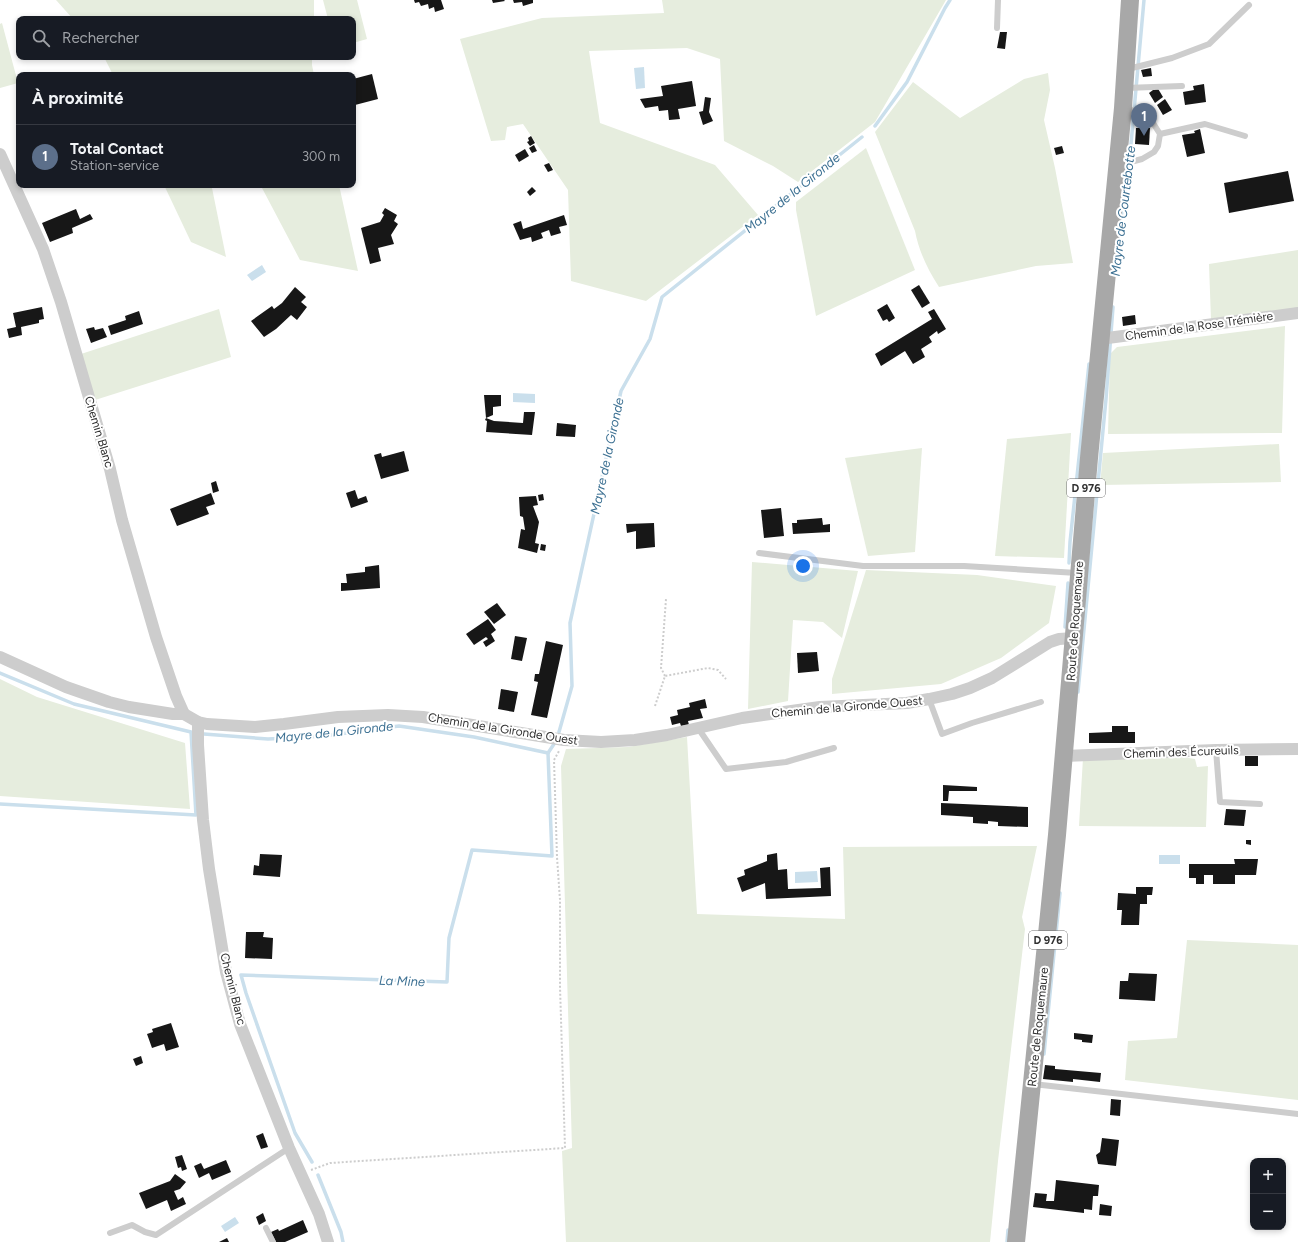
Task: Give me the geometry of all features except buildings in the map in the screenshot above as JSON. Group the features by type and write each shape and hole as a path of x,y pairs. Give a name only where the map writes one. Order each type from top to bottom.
{"main road":[{"name":"Route de Roquemaure","path":"1016,1242 1047,942 1100,339 1127,69 1130,0"}],"street":[{"name":"Chemin Blanc","path":"0,154 43,249 61,302 110,469 122,520 156,637 176,696 184,714"},
{"name":"Chemin de la Rose Trémière","path":"1100,339 1298,313"},
{"name":"Chemin de la Gironde Ouest","path":"0,657 66,687 109,702 129,707 173,714 184,714 198,722 254,727 338,717 388,714 423,717 564,740 601,742 635,740 742,718 820,707 907,703 929,699 970,688 992,678 1059,638 1074,638"},
{"name":"Chemin Blanc","path":"198,722 203,820 209,869 226,972 240,1024 289,1148 318,1214 328,1242"},
{"name":"Chemin des Écureuils","path":"1064,756 1216,750 1298,749"}],"lane":[{"path":"997,28 998,0"},
{"path":"1127,69 1172,58 1209,44 1249,5"},
{"path":"1125,88 1182,86"},
{"path":"1118,165 1142,159 1154,152 1158,146 1160,134 1153,123 1142,112 1123,108"},
{"path":"1160,134 1205,124 1245,136"},
{"path":"759,554 863,566 964,566 1079,574"},
{"path":"929,699 942,734 972,723 1041,702"},
{"path":"698,728 726,769 786,762 834,748"},
{"path":"1216,750 1220,802 1260,804"},
{"path":"1032,1084 1298,1114"},
{"path":"110,1233 132,1225 145,1232 156,1235 289,1148"},
{"path":"266,1228 272,1242"}],"path":[{"path":"666,599 661,668 666,676"},
{"path":"666,676 708,668 718,670 726,679"},
{"path":"655,706 666,676"},
{"path":"300,1173 330,1163 565,1148 560,988 560,900 554,760 564,740"}],"green space":[{"path":"56,0 314,0 314,16 70,16"},
{"path":"323,0 357,0 367,39 356,42 356,16 327,16"},
{"path":"662,0 946,0 875,122 798,182 773,166 724,141 720,59 687,48 589,51 600,123 715,165 758,215 646,301 571,281 568,190 523,124 507,127 505,140 491,141 460,39 542,18 664,13"},
{"path":"2,23 16,76 16,84 0,88 0,24"},
{"path":"106,60 312,60 313,72 112,72"},
{"path":"1048,73 1050,90 1044,120 1055,168 1073,263 1036,266 939,287 921,253 915,231 875,132 913,82 960,118 1024,79"},
{"path":"866,148 915,270 816,316 796,210 796,202"},
{"path":"165,188 212,188 226,257 191,242"},
{"path":"262,188 340,188 358,271 300,260"},
{"path":"1298,250 1298,309 1211,320 1209,264"},
{"path":"219,309 231,357 95,400 81,354"},
{"path":"1285,326 1282,433 1108,434 1110,354 1117,347"},
{"path":"1071,433 1064,558 995,556 1007,439"},
{"path":"1279,444 1281,482 1100,485 1103,453"},
{"path":"922,448 915,552 868,556 845,458"},
{"path":"752,562 858,571 842,638 823,622 793,620 788,701 748,709"},
{"path":"866,570 977,575 1056,586 1049,623 1001,658 941,684 832,694 832,679"},
{"path":"0,679 37,697 185,743 190,809 0,796"},
{"path":"687,737 697,914 845,919 843,847 1037,846 1022,917 1025,929 990,1242 566,1242 562,1151 572,1148 561,766 566,749 628,747"},
{"path":"1170,755 1195,759 1197,767 1208,766 1206,827 1079,826 1083,758"},
{"path":"1187,940 1298,945 1298,1100 1125,1080 1128,1041 1177,1038"}],"water":[{"path":"644,67 645,88 636,89 634,68"},
{"path":"262,265 266,272 252,281 247,275"},
{"path":"513,393 535,394 535,403 513,402"},
{"path":"1159,855 1180,855 1180,864 1159,864"},
{"path":"817,871 818,882 795,883 795,872"},
{"path":"235,1217 239,1223 225,1232 221,1226"}],"waterway":[{"name":"Mayre de la Gironde","path":"875,126 907,82 950,0"},
{"name":"Mayre de Courtebotte","path":"1121,218 1130,155 1144,0"},
{"name":"Mayre de la Gironde","path":"559,732 572,686 570,623 621,391 650,339 662,297 862,137"},
{"path":"1078,692 1106,399 1113,307"},
{"path":"1069,563 1089,364"},
{"path":"1065,627 1068,583"},
{"path":"0,673 74,704 191,732 196,815 0,804"},
{"name":"Mayre de la Gironde","path":"204,734 268,739 324,736 399,726 474,737 548,753"},
{"name":"Mayre de la Gironde","path":"548,753 554,744"},
{"name":"La Mine","path":"312,1162 295,1133 241,975 447,982 449,938 472,850 552,856 548,753"},
{"path":"1044,1054 1060,893"},
{"name":"La Mine","path":"318,1175 341,1232 343,1242"},
{"path":"1007,1242 1008,1230"}],"place":[{"name":"Total Contact","path":"1144,136"}]}
